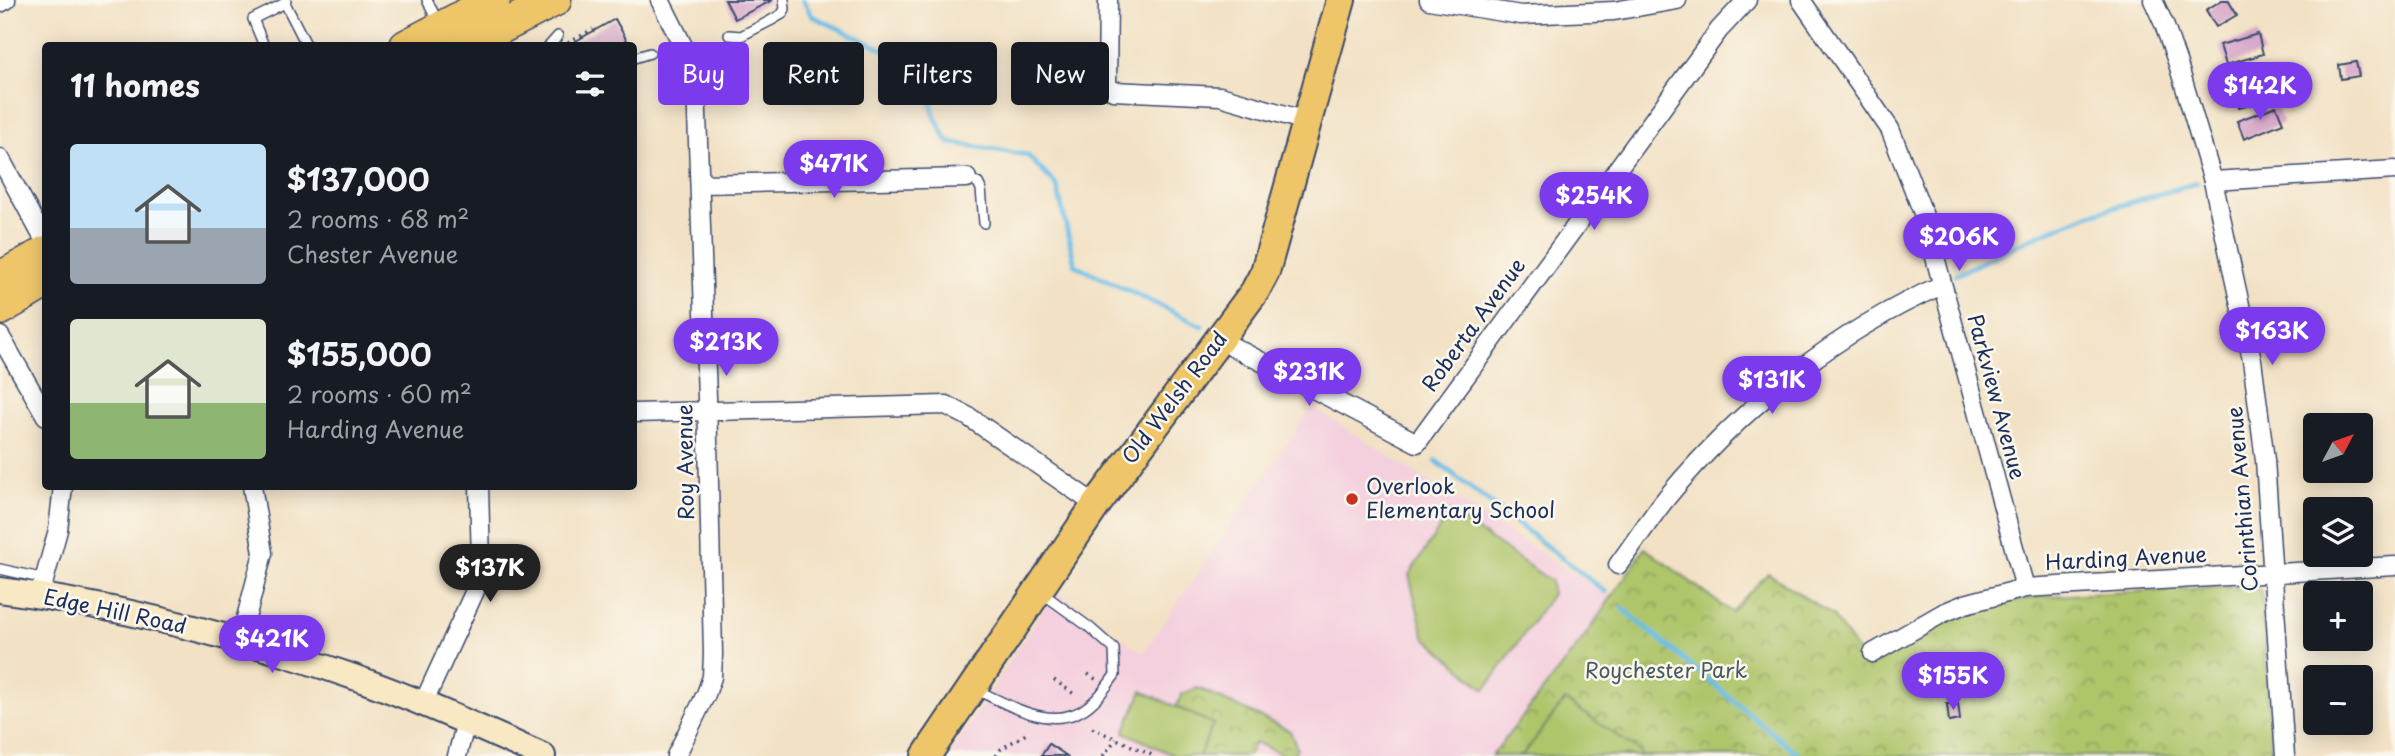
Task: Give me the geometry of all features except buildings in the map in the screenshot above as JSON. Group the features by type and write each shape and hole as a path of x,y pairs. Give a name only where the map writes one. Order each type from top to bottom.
{"highway":[{"path":"415,42 444,29 494,0"},
{"path":"444,29 555,0"},
{"path":"0,278 42,254"},
{"path":"0,309 42,284"}],"main road":[{"name":"Old Welsh Road","path":"926,756 1096,505 1255,291 1265,272 1341,0"}],"street":[{"path":"0,3 6,0"},
{"name":"Roy Avenue","path":"660,0 688,55 693,72 708,411 712,677 676,756"},
{"path":"1108,0 1107,85 1112,92 1220,96 1306,121"},
{"path":"1429,0 1521,15 1614,11 1677,0"},
{"name":"Roberta Avenue","path":"1218,339 1417,443 1719,30 1747,0"},
{"name":"Parkview Avenue","path":"1801,0 1890,129 1923,213 2025,588"},
{"name":"Corinthian Avenue","path":"2153,0 2178,64 2213,181 2252,360 2265,460 2285,756"},
{"path":"0,158 42,236"},
{"path":"2213,181 2395,170"},
{"path":"700,184 967,178"},
{"path":"1618,565 1667,497 1767,394 1847,337 1942,285"},
{"path":"0,336 42,408"},
{"path":"637,413 946,405 969,417 1096,505"},
{"path":"43,587 58,530 63,490"},
{"path":"240,641 263,553 253,490"},
{"path":"423,704 479,582 479,490"},
{"name":"Harding Avenue","path":"1873,653 1943,612 2025,588 2395,566"},
{"name":"Edge Hill Road","path":"0,590 43,587 240,641 353,677 543,756"},
{"path":"457,756 466,722"}],"lane":[{"path":"729,35 741,36 770,21 785,9 784,0"},
{"path":"262,42 253,19 286,1 305,42"},
{"path":"553,42 558,36"},
{"path":"637,57 650,53"},
{"path":"967,178 981,188 984,223"},
{"path":"0,569 43,587"},
{"path":"972,687 1029,715 1070,718 1094,702 1115,675 1114,649 1040,591"}],"path":[{"path":"570,42 593,29"},
{"path":"1088,674 1097,680"},
{"path":"1054,680 1074,694"},
{"path":"1092,728 1154,756"},
{"path":"996,756 1001,749 1026,734"},
{"path":"1103,756 1116,739"}],"shaded area":[{"name":"Overlook Elementary School","path":"1312,407 1611,598 1492,756 949,756 1055,591 1143,653"}],"green space":[{"path":"1450,512 1551,581 1552,594 1485,690 1424,636 1409,575"},
{"name":"Roychester Park","path":"1645,548 1731,612 1768,573 1832,615 1869,667 1947,619 2006,602 2048,596 2251,586 2261,591 2272,756 1492,756 1585,636"},
{"path":"1198,688 1290,731 1297,748 1293,756 1286,756 1255,742 1248,756 1199,756 1213,724 1176,707 1182,694"},
{"path":"1142,691 1213,724 1199,756 1175,756 1124,732"},
{"path":"1565,700 1641,752 1641,756 1522,756"}],"waterway":[{"path":"803,0 812,16 921,67 935,117 948,142 1027,155 1057,186 1075,265 1202,326"},
{"path":"1955,275 2029,239 2088,215 2197,183"},
{"path":"1436,461 1606,592"},
{"path":"1622,608 1800,756"}],"place":[{"name":"Overlook Elementary School","path":"1352,499"}]}
